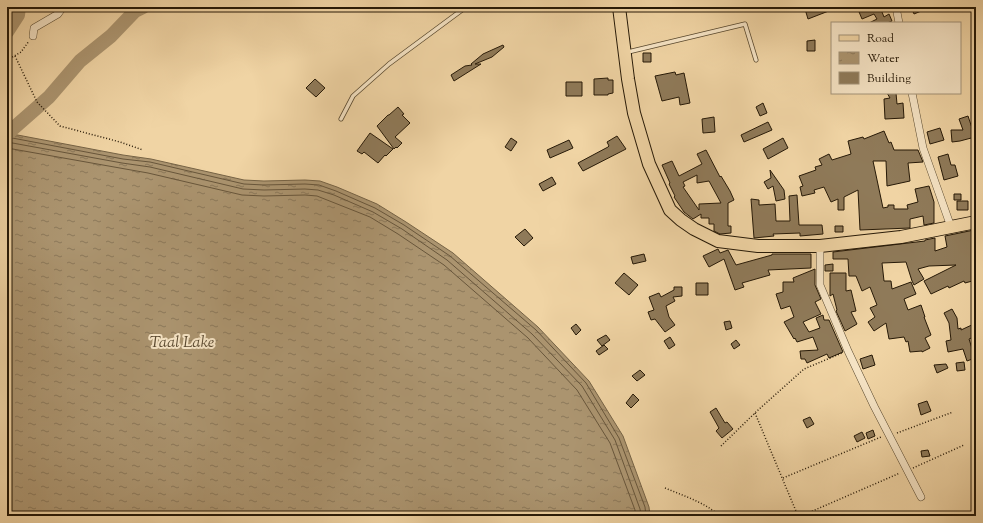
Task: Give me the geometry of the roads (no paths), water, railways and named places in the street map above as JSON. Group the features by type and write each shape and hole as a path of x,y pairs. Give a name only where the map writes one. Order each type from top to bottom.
{"main road":[{"path":"620,7 634,112 649,164 670,210 694,229 718,241 758,246 820,246 901,237 976,222"}],"street":[{"path":"33,36 34,28 58,14 63,7"},
{"path":"896,7 899,22"},
{"path":"912,94 922,148 951,227"},
{"path":"820,246 820,285 848,351 921,497"}],"lane":[{"path":"341,119 353,96 389,64 466,7"},
{"path":"625,52 746,24 756,60"}],"water":[{"name":"Taal Lake","path":"7,133 151,159 244,180 320,181 377,204 453,253 538,327 589,381 623,436 649,507 650,516 7,516"}],"waterway":[{"path":"7,32 18,15 19,7"},
{"path":"8,133 49,97 80,61 111,36 135,11 143,7"}]}
